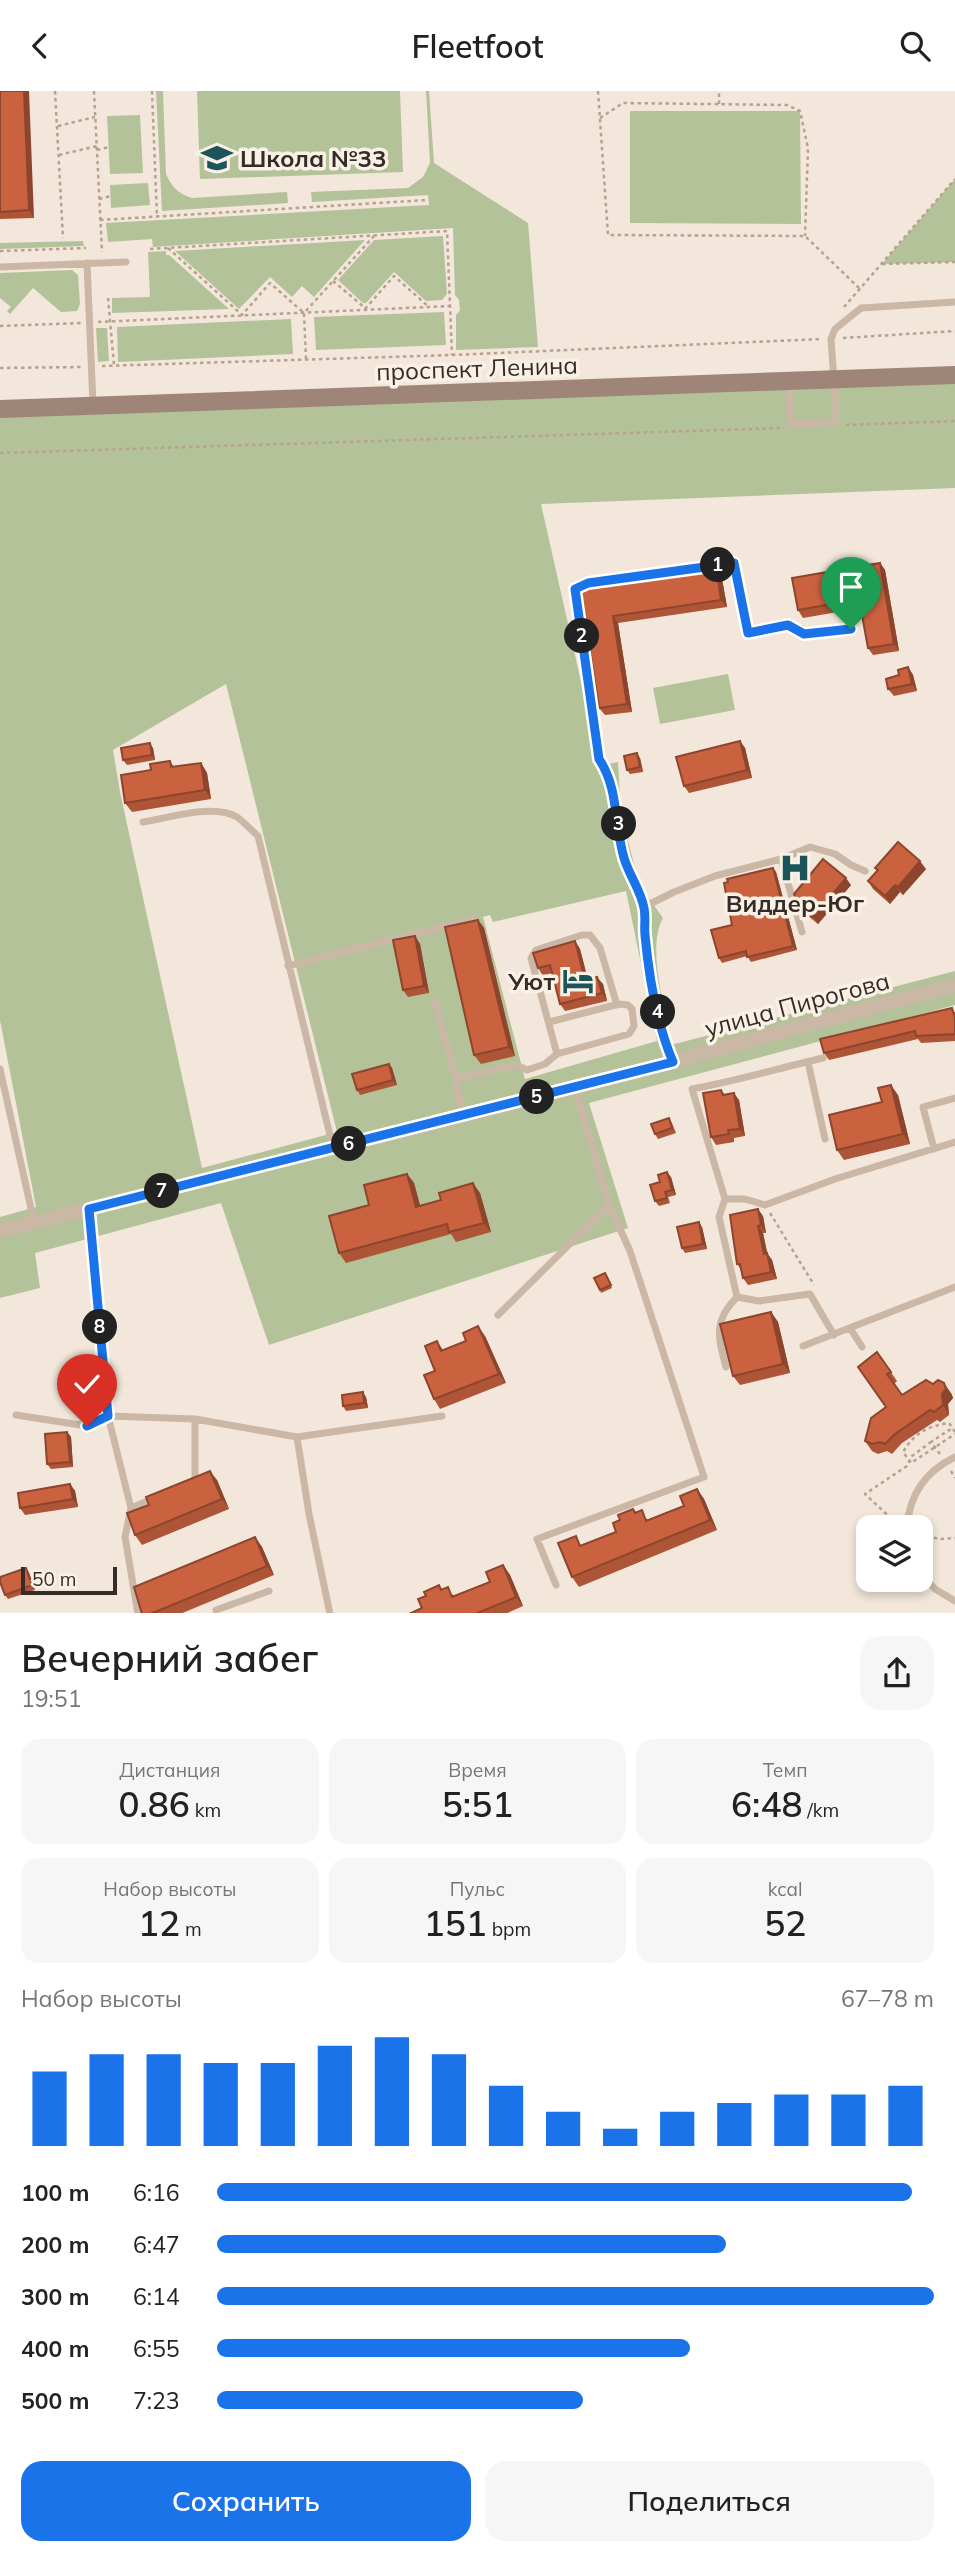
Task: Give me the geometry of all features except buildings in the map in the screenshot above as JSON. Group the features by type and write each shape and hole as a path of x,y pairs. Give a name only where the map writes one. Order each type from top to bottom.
{"main road":[{"name":"проспект Ленина","path":"0,408 955,375"}],"street":[{"name":"улица Пирогова","path":"0,1231 575,1088 955,985"}],"lane":[{"path":"0,267 126,262"},
{"path":"87,264 93,405"},
{"path":"788,382 791,424 837,422 831,339 835,329 861,307 955,302"},
{"path":"694,569 734,563 748,633 788,625 804,634 851,629"},
{"path":"601,581 575,589 599,759 608,772 614,792 623,857 644,907 645,935 655,999 664,1040 673,1062"},
{"path":"143,822 223,811 239,818 258,836 332,1148"},
{"path":"644,907 674,891 715,876 781,859 810,847 835,854 866,871"},
{"path":"781,859 802,932"},
{"path":"288,966 473,919"},
{"path":"557,1054 531,958 533,952 541,947 590,935 600,948 617,1005"},
{"path":"435,1003 456,1079 461,1115"},
{"path":"456,1079 516,1065 527,1070 545,1065 557,1054 629,1034 634,1026 632,1009 628,1005 617,1005 549,1022"},
{"path":"737,1297 719,1217 724,1199 692,1089 823,1059"},
{"path":"808,1062 825,1139"},
{"path":"0,1069 34,1222"},
{"path":"556,1585 537,1538 704,1477 630,1251 609,1205 575,1088"},
{"path":"934,1149 923,1107 955,1098"},
{"path":"724,1199 746,1199 765,1205 835,1179 955,1142"},
{"path":"498,1315 609,1205"},
{"path":"89,1209 108,1416 131,1508 125,1538 138,1613"},
{"path":"803,1346 955,1287"},
{"path":"737,1297 759,1301 810,1294 834,1335"},
{"path":"726,1367 718,1336 721,1319 737,1297"},
{"path":"850,1328 862,1347"},
{"path":"16,1415 87,1426 108,1416 195,1419 296,1437 442,1416"},
{"path":"182,1487 195,1482 195,1419"},
{"path":"296,1437 330,1613"},
{"path":"908,1515 920,1486 945,1462 955,1457"},
{"path":"131,1508 169,1492"},
{"path":"933,1587 955,1601"},
{"path":"207,1613 217,1612 269,1591"}],"path":[{"path":"55,91 63,238"},
{"path":"94,91 103,263"},
{"path":"152,91 157,217"},
{"path":"598,91 608,235 805,236 860,289"},
{"path":"719,91 719,104"},
{"path":"600,118 623,103 787,105 800,111 808,148 805,236"},
{"path":"57,127 95,117"},
{"path":"58,155 109,147"},
{"path":"842,310 955,179"},
{"path":"99,199 111,196"},
{"path":"100,220 428,200"},
{"path":"150,249 447,231 452,355"},
{"path":"306,360 304,313 374,236"},
{"path":"0,251 86,248"},
{"path":"168,248 242,315"},
{"path":"882,264 955,262"},
{"path":"366,309 394,276 429,307"},
{"path":"333,281 366,309"},
{"path":"242,315 270,283 304,313"},
{"path":"108,298 114,366"},
{"path":"0,327 450,306"},
{"path":"0,368 452,355 955,331"},
{"path":"837,426 955,421"},
{"path":"0,453 785,428"},
{"path":"765,1205 818,1292"},
{"path":"949,1423 955,1432 911,1463 904,1452 911,1439 931,1425 949,1423"},
{"path":"886,1515 865,1495 907,1467 912,1455 949,1430 955,1432"},
{"path":"931,1442 955,1478"},
{"path":"933,1538 955,1538"}],"green space":[{"path":"156,91 163,91 166,174 179,192 192,198 287,192 288,203 162,211"},
{"path":"197,91 400,91 403,172 200,179"},
{"path":"426,91 429,91 434,163 528,223 538,347 456,350 456,315 460,310 459,300 455,295 453,228 153,247 152,239 108,242 106,223 429,205 428,195 312,202 311,192 408,188 423,177 430,163"},
{"path":"630,111 800,111 801,224 630,223"},
{"path":"140,115 143,173 110,174 107,116"},
{"path":"955,179 955,262 882,264"},
{"path":"148,183 150,205 111,208 110,185"},
{"path":"443,236 447,294 442,300 426,301 394,272 366,303 338,280 374,240"},
{"path":"365,240 314,297 302,286 292,297 270,277 239,309 175,251"},
{"path":"83,241 84,246 0,249 0,243"},
{"path":"166,251 166,255 229,309 112,313 112,298 150,297 148,252"},
{"path":"72,270 78,275 80,304 77,311 61,312 33,288 10,314 7,311 11,307 0,298 0,273"},
{"path":"444,312 446,345 316,350 314,317"},
{"path":"291,319 293,354 118,362 117,327"},
{"path":"96,328 107,328 109,361 98,362"},
{"path":"955,375 955,488 541,504 600,766 618,762 621,815 640,886 663,918 658,930 657,962 671,1045 955,971 955,1005 589,1103 628,1228 269,1345 221,1203 35,1253 40,1288 0,1298 0,1217 36,1207 0,1020 0,409","holes":["226,684 337,1132 202,1168 113,750","626,891 657,1041 525,1079 483,917 490,915 493,922"]},
{"path":"728,674 735,710 660,724 653,688"}],"place":[{"name":"Школа №33","path":"217,158"},
{"name":"Виддер-Юг","path":"795,868"},
{"name":"Уют","path":"578,981"}],"route":[{"path":"87,1426 108,1416 89,1209 673,1062 664,1040 655,999 645,935 644,907 623,857 614,792 608,772 599,759 575,589 588,583 734,563 748,633 788,625 804,634 851,629"}]}
